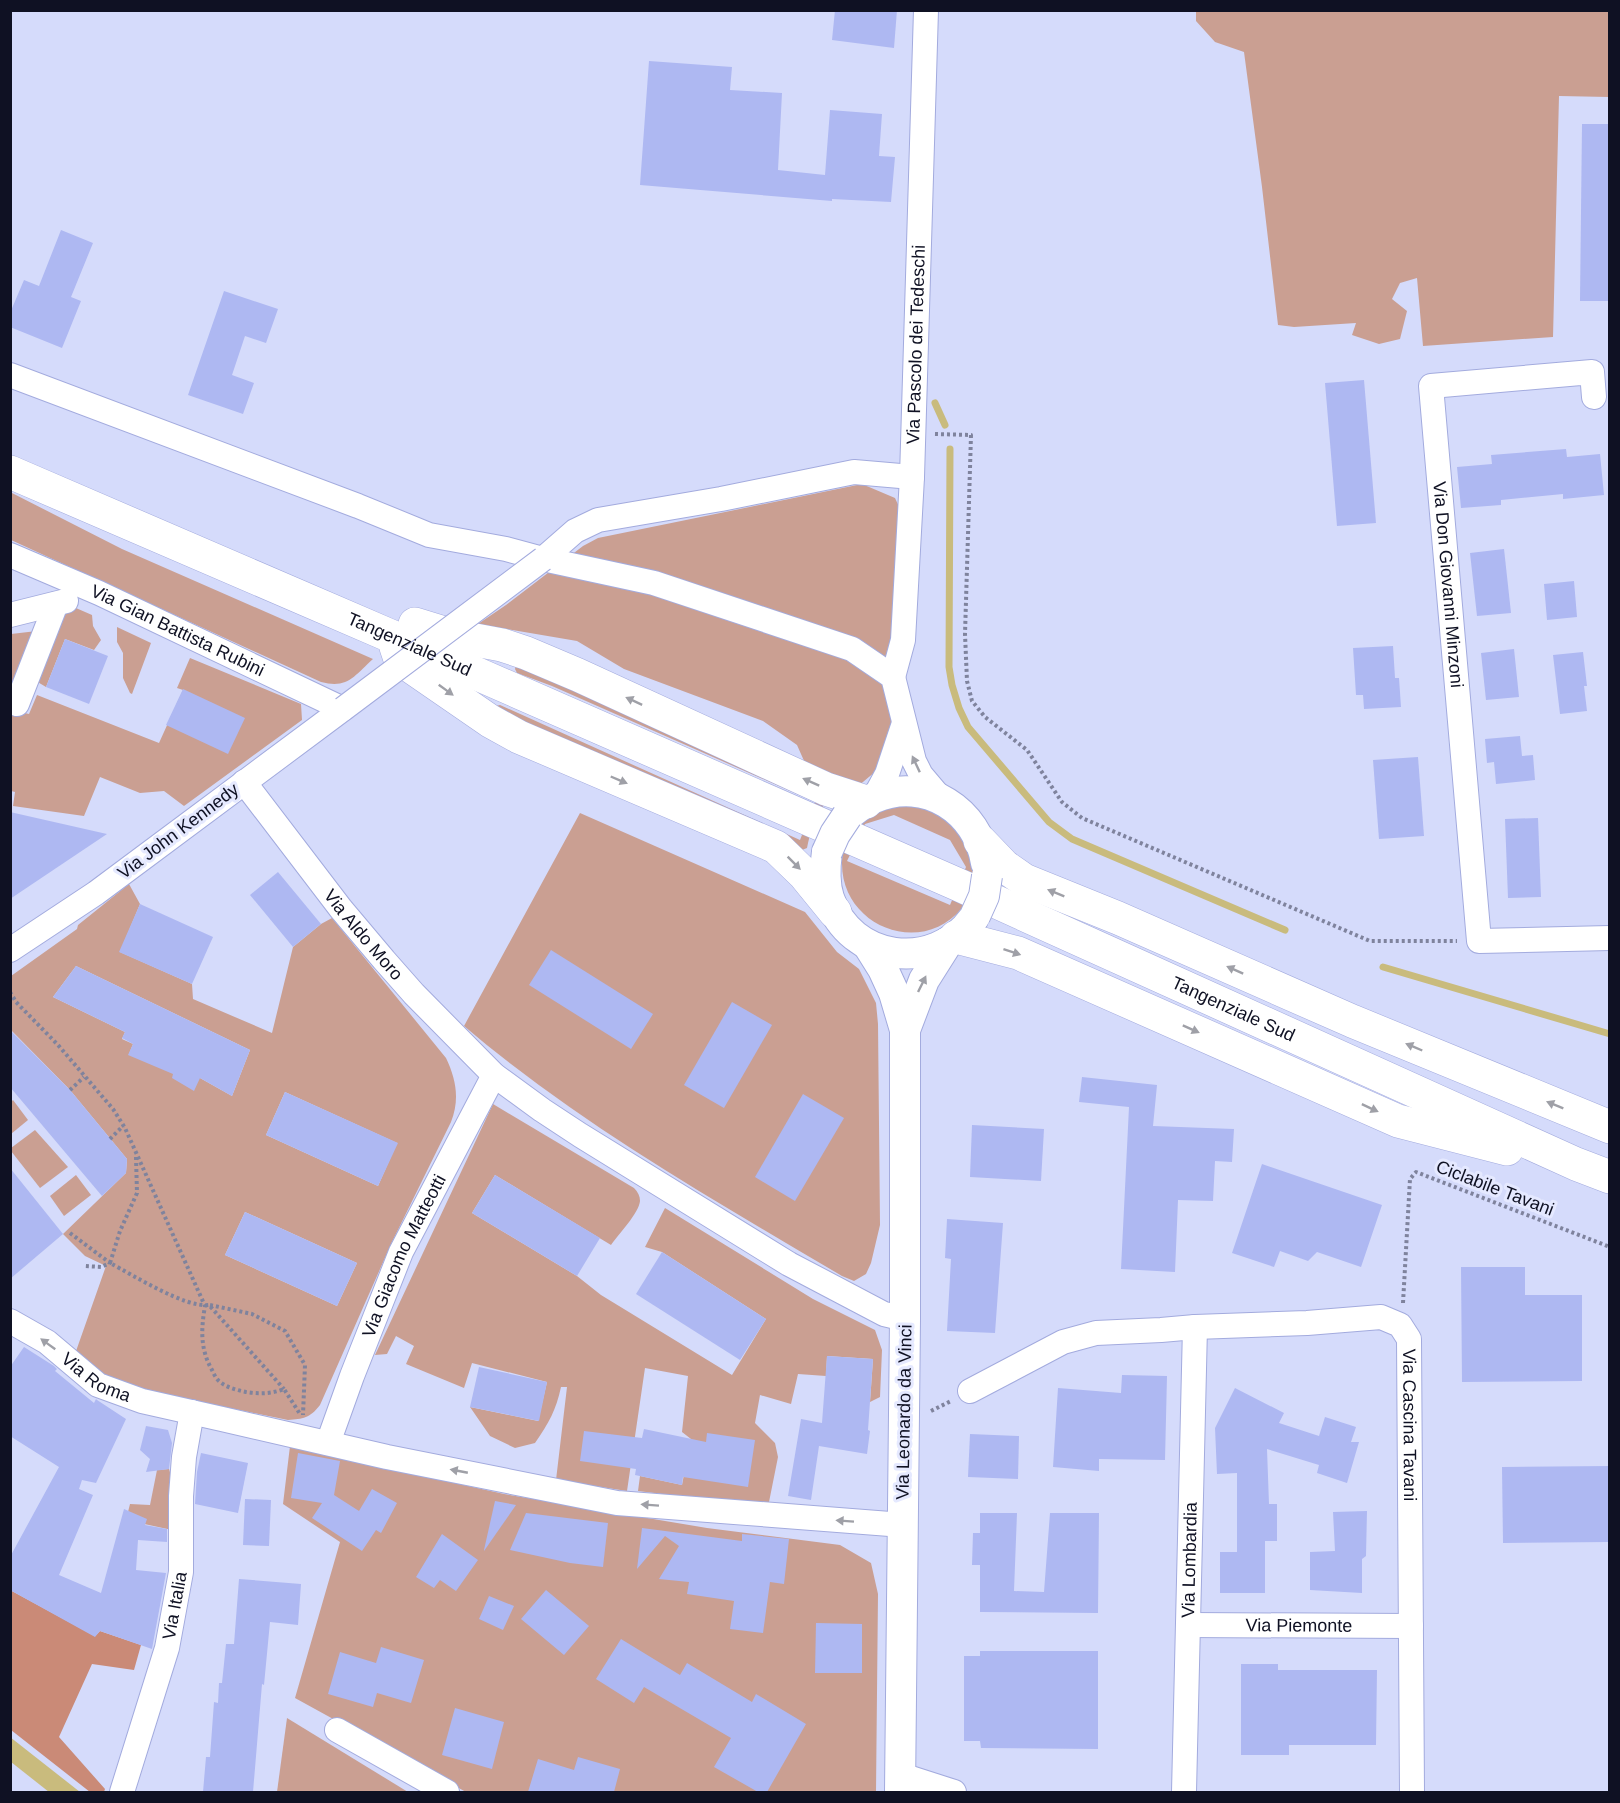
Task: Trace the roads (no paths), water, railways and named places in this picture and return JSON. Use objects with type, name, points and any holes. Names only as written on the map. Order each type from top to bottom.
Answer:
[{"type":"highway","name":"Tangenziale Sud","points":[[10,472],[393,636],[808,820],[861,814],[1576,1164],[1610,1177]]},
{"type":"highway","points":[[835,912],[804,874],[776,847],[519,737],[490,721],[400,659],[393,636],[414,624],[526,653],[826,789],[861,814]]},
{"type":"highway","points":[[983,853],[1024,880],[1118,918],[1394,1038],[1610,1126]]},
{"type":"highway","points":[[956,937],[1018,953],[1398,1121],[1576,1164]]},
{"type":"street","name":"Via Pascolo dei Tedeschi","points":[[893,677],[903,640],[912,477],[926,10]]},
{"type":"street","name":"Via Don Giovanni Minzoni","points":[[1593,397],[1592,372],[1431,386],[1479,941],[1610,938]]},
{"type":"street","points":[[10,375],[429,535],[506,549],[654,583],[852,649],[893,677],[905,720],[911,754],[918,769],[943,801]]},
{"type":"street","name":"Via John Kennedy","points":[[10,950],[96,893],[543,559],[575,531],[598,520],[721,499],[854,472],[912,477]]},
{"type":"street","name":"Via Gian Battista Rubini","points":[[10,555],[99,593],[343,709]]},
{"type":"street","points":[[10,615],[99,593]]},
{"type":"street","points":[[17,704],[56,604]]},
{"type":"street","points":[[861,814],[887,774],[905,720]]},
{"type":"street","name":"Via Aldo Moro","points":[[244,782],[341,909],[414,994],[494,1075],[580,1135],[789,1264],[884,1314],[905,1319]]},
{"type":"street","points":[[956,937],[935,949],[915,954],[884,951],[868,945],[846,927],[835,912],[829,898],[825,875],[827,852],[835,834],[861,814],[893,793],[908,792],[930,795],[943,801],[967,819],[983,853]]},
{"type":"street","name":"Via Leonardo da Vinci","points":[[905,1030],[924,980],[975,916],[981,904],[986,887],[983,853]]},
{"type":"street","name":"Via Leonardo da Vinci","points":[[868,945],[894,993],[905,1030],[901,1784]]},
{"type":"street","name":"Via Giacomo Matteotti","points":[[328,1443],[352,1376],[402,1252],[494,1075]]},
{"type":"street","name":"Via Cascina Tavani","points":[[970,1391],[1063,1342],[1096,1333],[1381,1317],[1400,1325],[1409,1339],[1412,1792]]},
{"type":"street","name":"Via Roma","points":[[10,1321],[47,1342],[98,1385],[142,1401],[387,1456],[617,1503],[903,1525]]},
{"type":"street","name":"Via Lombardia","points":[[1184,1792],[1195,1327]]},
{"type":"street","name":"Via Italia","points":[[123,1792],[167,1648],[181,1572],[181,1496],[184,1457],[192,1412]]},
{"type":"street","name":"Via Piemonte","points":[[1188,1625],[1411,1626]]},
{"type":"street","points":[[337,1730],[447,1792]]},
{"type":"street","points":[[901,1784],[954,1792]]},
{"type":"waterway","points":[[935,403],[945,425]]},
{"type":"waterway","points":[[950,449],[949,667],[959,708],[968,727],[1049,822],[1072,839],[1285,930]]},
{"type":"waterway","points":[[1383,967],[1610,1034]]}]
